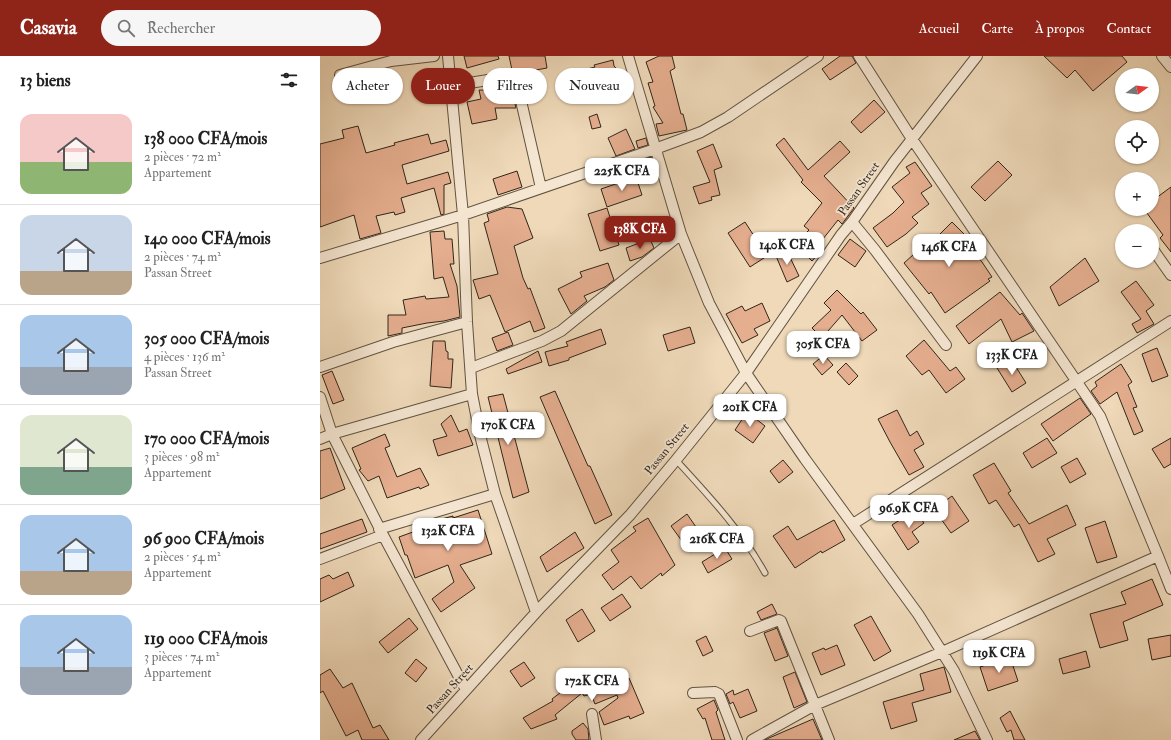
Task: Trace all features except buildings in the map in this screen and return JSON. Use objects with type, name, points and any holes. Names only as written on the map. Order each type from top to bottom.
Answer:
[{"type":"street","points":[[366,68],[391,61],[434,56]]},
{"type":"street","points":[[448,56],[449,68]]},
{"type":"street","points":[[628,56],[681,234],[709,303],[746,373],[805,459],[918,614],[954,671],[987,740]]},
{"type":"street","points":[[320,258],[463,215],[701,132],[728,117],[818,56]]},
{"type":"street","points":[[859,56],[912,139],[1100,416],[1171,589]]},
{"type":"street","name":"Passan Street","points":[[421,740],[536,612],[630,515],[676,460],[746,373],[841,235],[852,222],[894,162],[977,56]]},
{"type":"street","points":[[1162,56],[1171,67]]},
{"type":"street","points":[[475,82],[512,76],[516,79],[541,188]]},
{"type":"street","points":[[453,104],[463,215],[467,322],[472,394],[494,494],[536,612]]},
{"type":"street","points":[[852,222],[875,250],[946,345]]},
{"type":"street","points":[[471,368],[542,341],[561,331],[681,234]]},
{"type":"street","points":[[1159,258],[1171,275]]},
{"type":"street","points":[[853,524],[1171,321]]},
{"type":"street","points":[[320,367],[393,342],[467,322]]},
{"type":"street","points":[[320,439],[332,434],[472,394]]},
{"type":"street","points":[[320,398],[332,434],[381,532],[466,690]]},
{"type":"street","points":[[320,559],[381,532],[494,494]]},
{"type":"street","points":[[752,740],[815,705],[942,652],[1158,556]]},
{"type":"street","points":[[750,631],[781,620],[829,740]]},
{"type":"street","points":[[694,694],[715,692],[718,694],[737,740]]},
{"type":"street","points":[[592,714],[596,740]]},
{"type":"lane","points":[[676,460],[712,500],[747,543],[765,573]]}]
